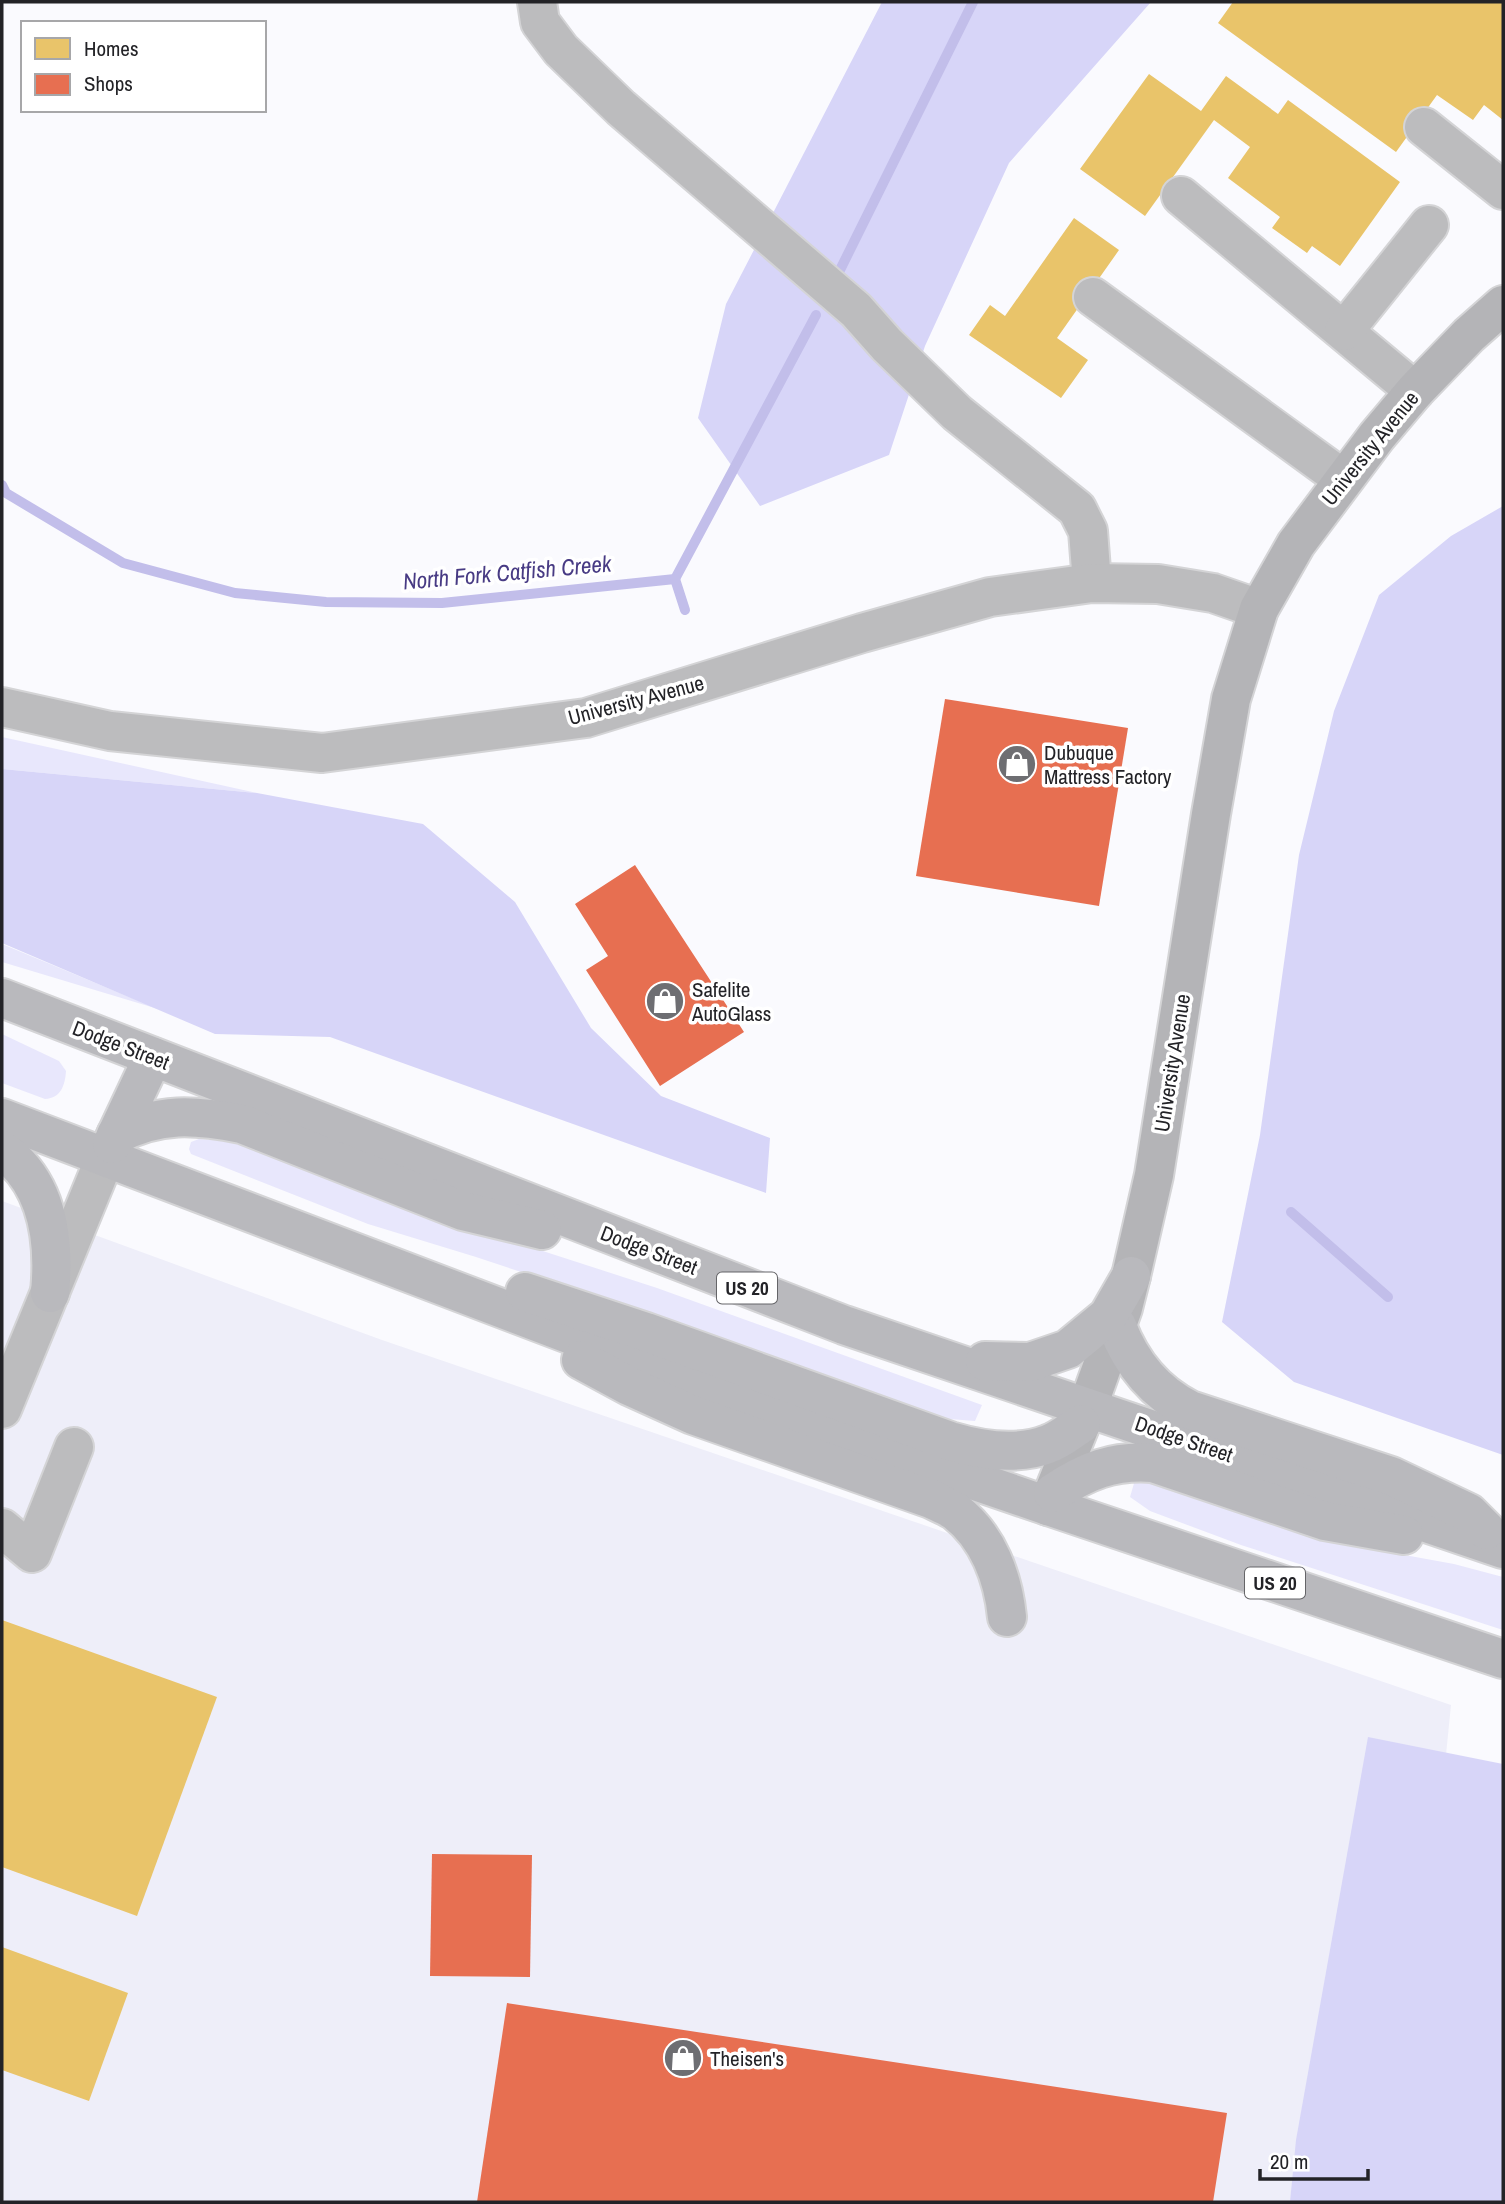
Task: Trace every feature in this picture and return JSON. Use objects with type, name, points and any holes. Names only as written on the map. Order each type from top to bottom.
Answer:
[{"type":"highway","name":"Dodge Street","points":[[2,998],[684,1264],[844,1325],[931,1353],[1085,1415],[1503,1548]]},
{"type":"highway","points":[[111,1147],[153,1057]]},
{"type":"highway","points":[[111,1147],[144,1122],[164,1118],[205,1117],[242,1124],[463,1211],[684,1264]]},
{"type":"highway","name":"US 20","points":[[2,1118],[111,1147],[423,1278],[771,1410],[1050,1500],[1503,1659]]},
{"type":"highway","points":[[2,1150],[19,1166],[31,1183],[50,1227],[53,1263],[50,1293]]},
{"type":"highway","points":[[931,1353],[995,1363],[1030,1362],[1048,1357],[1068,1349],[1108,1316],[1131,1276]]},
{"type":"highway","points":[[423,1278],[528,1293],[978,1449],[1012,1451],[1047,1445],[1085,1415]]},
{"type":"highway","points":[[477,1299],[629,1386],[693,1415],[931,1499],[954,1511],[968,1523],[986,1546],[997,1569],[1005,1597],[1007,1617]]},
{"type":"highway","points":[[1117,1326],[1129,1355],[1140,1370],[1176,1403],[1209,1417],[1391,1476],[1469,1513],[1503,1548]]},
{"type":"highway","points":[[1050,1500],[1092,1471],[1103,1467],[1133,1461],[1153,1463],[1325,1521],[1388,1534],[1503,1548]]},
{"type":"main road","name":"University Avenue","points":[[1050,1500],[1085,1415],[1117,1326],[1131,1276],[1154,1175],[1231,699],[1259,609],[1296,544],[1343,479],[1415,391],[1469,335],[1503,305]]},
{"type":"street","points":[[537,2],[540,22],[561,50],[621,108],[856,310],[887,345],[957,413],[1077,509],[1088,531],[1092,583]]},
{"type":"street","points":[[1424,127],[1503,190]]},
{"type":"street","points":[[1181,195],[1415,391]]},
{"type":"street","points":[[1344,331],[1429,225]]},
{"type":"street","points":[[1093,297],[1343,479]]},
{"type":"street","name":"University Avenue","points":[[2,707],[110,731],[322,753],[586,718],[862,633],[990,597],[1092,583],[1158,584],[1213,593],[1259,609]]},
{"type":"street","points":[[2,1409],[111,1147]]},
{"type":"street","points":[[17,1559],[75,1447]]},
{"type":"street","points":[[2,1528],[17,1559]]},
{"type":"shaded area","points":[[882,2],[1151,2],[1009,163],[925,346],[889,455],[760,506],[698,418],[726,304]]},
{"type":"shaded area","points":[[1503,506],[1503,1455],[1294,1382],[1222,1322],[1260,1135],[1299,855],[1334,711],[1379,595],[1451,536]]},
{"type":"shaded area","points":[[2,737],[257,793],[2,769]]},
{"type":"shaded area","points":[[2,769],[257,793],[423,824],[515,902],[591,1028],[661,1096],[770,1138],[766,1193],[330,1037],[215,1034],[2,943]]},
{"type":"shaded area","points":[[2,944],[158,1009],[2,962]]},
{"type":"shaded area","points":[[2,1034],[59,1061],[66,1071],[63,1086],[55,1096],[45,1099],[2,1083]]},
{"type":"shaded area","points":[[199,1139],[242,1142],[466,1226],[657,1288],[982,1405],[975,1421],[937,1418],[581,1292],[368,1224],[191,1154],[191,1142]]},
{"type":"shaded area","points":[[2,1201],[382,1340],[1451,1705],[1401,2202],[2,2202]]},
{"type":"shaded area","points":[[1135,1480],[1171,1482],[1399,1554],[1454,1564],[1503,1577],[1503,1630],[1241,1545],[1150,1511],[1130,1497]]},
{"type":"shaded area","points":[[1368,1737],[1503,1764],[1503,2202],[1290,2202],[1296,2140]]},
{"type":"building: Homes","points":[[1233,2],[1503,2],[1503,120],[1484,105],[1473,120],[1437,95],[1396,152],[1218,23]]},
{"type":"building: Homes","points":[[1149,74],[1201,111],[1226,76],[1278,114],[1288,100],[1400,182],[1340,266],[1312,246],[1307,253],[1272,228],[1280,217],[1228,178],[1250,147],[1214,120],[1145,216],[1080,169]]},
{"type":"building: Homes","points":[[1074,218],[1119,250],[1057,338],[1088,360],[1061,398],[969,335],[990,305],[1005,316]]},
{"type":"building: Homes","points":[[2,1620],[217,1697],[137,1916],[2,1867]]},
{"type":"building: Homes","points":[[2,1947],[128,1993],[89,2101],[2,2070]]},
{"type":"building: Shops","points":[[945,699],[1128,728],[1099,906],[916,876]]},
{"type":"building: Shops","name":"Safelite AutoGlass","points":[[635,865],[744,1032],[660,1086],[586,970],[608,956],[575,904]]},
{"type":"building: Shops","points":[[432,1854],[532,1855],[530,1977],[430,1976]]},
{"type":"building: Shops","name":"Theisen's","points":[[507,2003],[1227,2113],[1213,2202],[477,2202]]},
{"type":"waterway","points":[[838,274],[973,2]]},
{"type":"waterway","points":[[675,579],[816,315]]},
{"type":"waterway","name":"North Fork Catfish Creek","points":[[2,485],[6,493],[123,563],[235,593],[326,602],[442,603],[675,579]]},
{"type":"waterway","name":"North Fork Catfish Creek","points":[[675,579],[685,610]]},
{"type":"waterway","name":"North Fork Catfish Creek","points":[[1291,1212],[1388,1297]]},
{"type":"place","name":"Dubuque Mattress Factory","points":[[1017,764]]},
{"type":"place","name":"Safelite AutoGlass","points":[[665,1001]]},
{"type":"place","name":"Theisen's","points":[[683,2058]]}]
